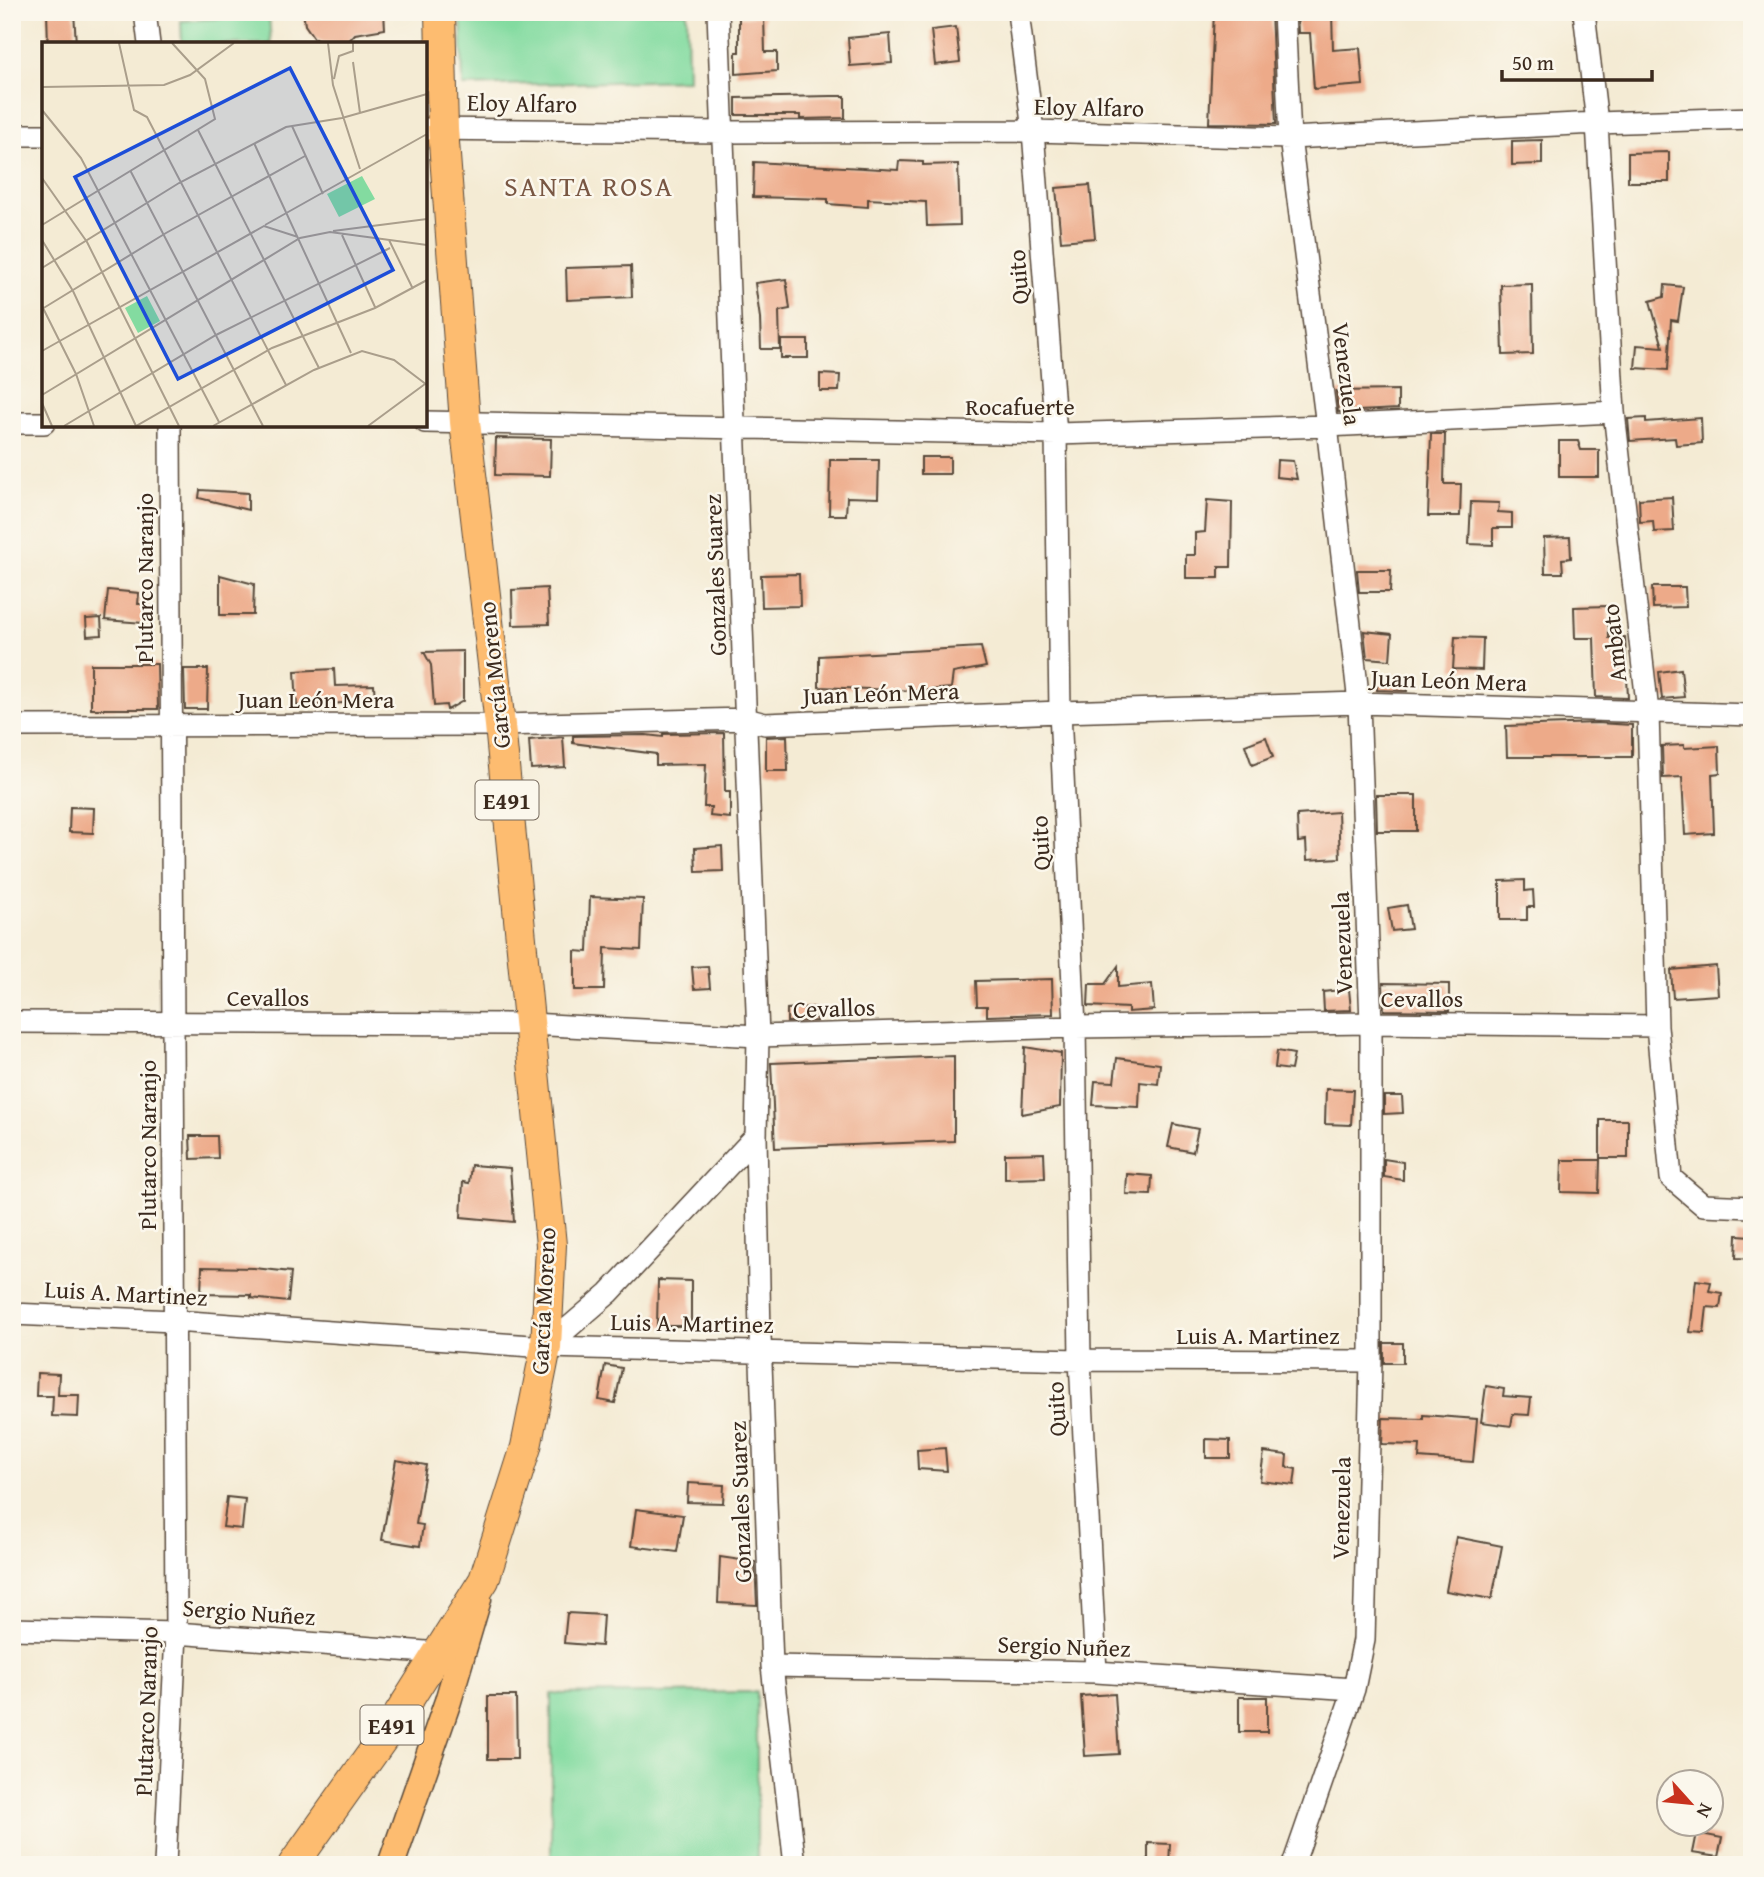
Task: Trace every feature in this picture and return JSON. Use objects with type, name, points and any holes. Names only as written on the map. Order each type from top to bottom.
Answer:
[{"type":"highway","name":"García Moreno","points":[[440,12],[434,129],[500,725],[551,1245],[546,1347],[526,1447],[484,1580]]},
{"type":"highway","name":"E491","points":[[293,1865],[391,1727],[484,1580]]},
{"type":"main road","points":[[391,1865],[448,1701],[484,1580]]},
{"type":"street","points":[[145,12],[149,42]]},
{"type":"street","name":"Gonzales Suarez","points":[[718,12],[758,1036],[756,1136],[772,1666],[795,1865]]},
{"type":"street","name":"Quito","points":[[1018,12],[1033,131],[1056,434],[1060,712],[1075,1027],[1080,1360],[1096,1672]]},
{"type":"street","name":"Venezuela","points":[[1283,12],[1290,138],[1359,704],[1371,1023],[1371,1362],[1364,1640],[1354,1689],[1293,1865]]},
{"type":"street","name":"Ambato","points":[[1584,12],[1597,123],[1614,412],[1648,712],[1657,1026],[1671,1178],[1703,1205],[1752,1207]]},
{"type":"street","name":"Eloy Alfaro","points":[[434,129],[1033,131],[1290,138],[1752,118]]},
{"type":"street","points":[[12,135],[42,135]]},
{"type":"street","name":"Rocafuerte","points":[[427,422],[1056,434],[1327,426],[1614,412]]},
{"type":"street","points":[[12,423],[42,423]]},
{"type":"street","name":"Plutarco Naranjo","points":[[166,1865],[176,1633],[170,427]]},
{"type":"street","name":"Juan León Mera","points":[[12,726],[500,725],[746,719],[765,724],[1359,704],[1752,715]]},
{"type":"street","name":"Cevallos","points":[[12,1022],[530,1024],[758,1036],[1075,1027],[1371,1023],[1657,1026]]},
{"type":"street","points":[[546,1347],[609,1293],[756,1136]]},
{"type":"street","name":"Luis A. Martinez","points":[[12,1314],[174,1321],[546,1347],[1080,1360],[1371,1362]]},
{"type":"street","name":"Sergio Nuñez","points":[[12,1629],[176,1633],[439,1653]]},
{"type":"street","name":"Sergio Nuñez","points":[[772,1666],[1096,1672],[1354,1689]]},
{"type":"green space","points":[[461,12],[687,12],[688,80],[463,86]]},
{"type":"green space","points":[[269,15],[271,42],[182,42],[181,21]]},
{"type":"green space","points":[[757,1692],[757,1865],[551,1865],[551,1694]]},
{"type":"building","points":[[47,12],[74,12],[76,42],[48,42]]},
{"type":"building","points":[[303,12],[384,12],[385,29],[355,34],[348,42],[323,42],[314,38],[305,25]]},
{"type":"building","points":[[1214,12],[1271,12],[1276,124],[1209,123]]},
{"type":"building","points":[[1297,12],[1332,12],[1333,50],[1360,48],[1363,85],[1314,89],[1310,33],[1298,33]]},
{"type":"building","points":[[764,16],[765,52],[777,52],[777,71],[736,74],[739,17]]},
{"type":"building","points":[[956,27],[960,62],[935,65],[931,30]]},
{"type":"building","points":[[890,34],[892,63],[850,66],[848,38]]},
{"type":"building","points":[[845,96],[845,118],[800,119],[800,115],[736,115],[736,98]]},
{"type":"building","points":[[1542,140],[1542,164],[1512,165],[1512,141]]},
{"type":"building","points":[[1669,152],[1669,182],[1628,182],[1628,153]]},
{"type":"building","points":[[899,161],[923,162],[923,165],[958,164],[960,225],[927,226],[926,202],[868,199],[868,207],[828,204],[828,199],[753,197],[754,162],[898,170]]},
{"type":"building","points":[[1090,185],[1095,238],[1061,241],[1056,188]]},
{"type":"building","points":[[631,266],[632,297],[567,300],[566,268]]},
{"type":"building","points":[[786,279],[790,309],[779,311],[780,349],[761,349],[755,283]]},
{"type":"building","points":[[1532,284],[1533,354],[1503,355],[1501,285]]},
{"type":"building","points":[[1665,285],[1683,287],[1678,321],[1671,320],[1668,370],[1635,368],[1637,345],[1663,347],[1650,301],[1664,297]]},
{"type":"building","points":[[781,340],[808,340],[808,358],[781,358]]},
{"type":"building","points":[[820,374],[840,375],[839,391],[820,391]]},
{"type":"building","points":[[1398,390],[1398,409],[1338,412],[1336,391]]},
{"type":"building","points":[[1646,418],[1646,422],[1701,418],[1702,443],[1676,445],[1675,438],[1630,441],[1628,419]]},
{"type":"building","points":[[1431,434],[1445,434],[1444,484],[1461,484],[1460,516],[1428,516]]},
{"type":"building","points":[[496,438],[551,439],[550,476],[495,475]]},
{"type":"building","points":[[1559,441],[1578,441],[1581,450],[1599,450],[1599,477],[1559,477]]},
{"type":"building","points":[[921,457],[950,457],[950,474],[921,474]]},
{"type":"building","points":[[830,460],[879,460],[878,498],[847,497],[846,515],[829,515]]},
{"type":"building","points":[[1277,460],[1293,461],[1297,479],[1276,477]]},
{"type":"building","points":[[200,490],[248,493],[248,510],[199,498]]},
{"type":"building","points":[[1672,497],[1674,531],[1654,532],[1653,521],[1640,522],[1639,499]]},
{"type":"building","points":[[1207,500],[1232,502],[1231,567],[1219,567],[1219,578],[1186,578],[1186,555],[1195,555],[1195,533],[1205,532]]},
{"type":"building","points":[[1471,502],[1499,503],[1498,512],[1512,513],[1512,528],[1493,528],[1493,545],[1469,544]]},
{"type":"building","points":[[1570,537],[1571,558],[1562,559],[1563,573],[1545,573],[1544,538]]},
{"type":"building","points":[[1357,570],[1391,570],[1390,592],[1359,592]]},
{"type":"building","points":[[799,574],[800,606],[762,607],[761,575]]},
{"type":"building","points":[[220,575],[254,584],[253,615],[220,615]]},
{"type":"building","points":[[1652,587],[1685,587],[1686,607],[1653,608]]},
{"type":"building","points":[[547,588],[549,624],[513,625],[512,590]]},
{"type":"building","points":[[108,590],[139,593],[138,604],[145,604],[144,623],[105,620]]},
{"type":"building","points":[[1608,606],[1609,638],[1625,637],[1628,698],[1596,697],[1594,638],[1575,638],[1574,607]]},
{"type":"building","points":[[101,618],[102,635],[87,636],[86,619]]},
{"type":"building","points":[[1364,631],[1392,634],[1390,660],[1367,658]]},
{"type":"building","points":[[1455,637],[1483,638],[1482,670],[1453,669]]},
{"type":"building","points":[[981,647],[986,667],[953,673],[951,688],[919,691],[819,687],[819,656]]},
{"type":"building","points":[[463,651],[463,701],[447,710],[446,705],[434,706],[431,665],[424,652]]},
{"type":"building","points":[[91,664],[157,664],[158,709],[91,709]]},
{"type":"building","points":[[184,669],[208,669],[207,709],[185,709]]},
{"type":"building","points":[[334,669],[335,686],[374,685],[375,701],[297,706],[295,671]]},
{"type":"building","points":[[1681,669],[1684,697],[1662,699],[1659,672]]},
{"type":"building","points":[[1378,674],[1408,676],[1407,691],[1377,690]]},
{"type":"building","points":[[1597,723],[1632,725],[1632,757],[1507,757],[1506,726]]},
{"type":"building","points":[[724,733],[725,792],[730,792],[730,818],[710,816],[711,807],[704,807],[706,764],[656,765],[656,754],[573,743],[573,736],[663,737],[663,734]]},
{"type":"building","points":[[787,736],[788,771],[766,771],[766,737]]},
{"type":"building","points":[[563,737],[565,767],[531,769],[529,740]]},
{"type":"building","points":[[1266,737],[1273,757],[1252,765],[1245,745]]},
{"type":"building","points":[[1684,745],[1684,748],[1719,746],[1720,773],[1712,774],[1714,833],[1685,835],[1682,777],[1663,778],[1662,746]]},
{"type":"building","points":[[1376,795],[1416,795],[1416,831],[1377,831]]},
{"type":"building","points":[[70,807],[94,808],[93,833],[69,832]]},
{"type":"building","points":[[1338,812],[1340,858],[1307,860],[1306,841],[1298,842],[1297,815]]},
{"type":"building","points":[[722,846],[723,871],[696,872],[695,848]]},
{"type":"building","points":[[1525,880],[1525,891],[1533,890],[1534,907],[1527,907],[1527,920],[1500,920],[1500,881]]},
{"type":"building","points":[[590,897],[643,899],[641,950],[605,948],[604,990],[575,990],[575,951],[588,952]]},
{"type":"building","points":[[1407,905],[1411,929],[1392,931],[1388,908]]},
{"type":"building","points":[[708,966],[710,988],[694,989],[692,967]]},
{"type":"building","points":[[1118,966],[1118,987],[1152,984],[1154,1010],[1128,1012],[1128,1008],[1088,1006],[1089,984],[1105,984]]},
{"type":"building","points":[[1716,966],[1718,995],[1673,998],[1671,970]]},
{"type":"building","points":[[1052,979],[1053,1014],[987,1016],[987,1006],[977,1006],[976,981]]},
{"type":"building","points":[[1383,983],[1449,984],[1449,1011],[1384,1010]]},
{"type":"building","points":[[1349,989],[1351,1010],[1324,1011],[1323,992]]},
{"type":"building","points":[[815,1007],[816,1021],[787,1022],[787,1009]]},
{"type":"building","points":[[1025,1047],[1061,1053],[1060,1107],[1022,1114]]},
{"type":"building","points":[[1277,1051],[1294,1054],[1291,1070],[1275,1068]]},
{"type":"building","points":[[954,1056],[954,1141],[775,1148],[771,1063]]},
{"type":"building","points":[[1117,1058],[1160,1064],[1158,1084],[1140,1082],[1139,1107],[1093,1105],[1095,1081],[1114,1082]]},
{"type":"building","points":[[1326,1089],[1353,1090],[1351,1125],[1325,1124]]},
{"type":"building","points":[[1384,1096],[1402,1096],[1403,1113],[1384,1114]]},
{"type":"building","points":[[1600,1120],[1628,1120],[1628,1158],[1600,1158]]},
{"type":"building","points":[[1173,1124],[1198,1129],[1193,1152],[1168,1147]]},
{"type":"building","points":[[190,1136],[217,1136],[218,1158],[191,1159]]},
{"type":"building","points":[[1044,1153],[1045,1178],[1005,1179],[1005,1154]]},
{"type":"building","points":[[1384,1159],[1403,1162],[1403,1180],[1384,1177]]},
{"type":"building","points":[[1562,1160],[1600,1160],[1599,1193],[1561,1192]]},
{"type":"building","points":[[471,1165],[510,1168],[514,1222],[461,1217],[463,1182],[469,1183]]},
{"type":"building","points":[[1127,1174],[1152,1176],[1151,1195],[1126,1194]]},
{"type":"building","points":[[1737,1235],[1752,1236],[1752,1259],[1736,1258]]},
{"type":"building","points":[[202,1267],[291,1272],[288,1302],[251,1298],[251,1295],[201,1294]]},
{"type":"building","points":[[658,1280],[691,1281],[691,1326],[657,1326]]},
{"type":"building","points":[[1696,1280],[1711,1282],[1709,1291],[1722,1293],[1720,1308],[1707,1307],[1704,1333],[1690,1332]]},
{"type":"building","points":[[1384,1343],[1403,1343],[1403,1363],[1384,1363]]},
{"type":"building","points":[[605,1365],[622,1368],[615,1403],[599,1400]]},
{"type":"building","points":[[37,1373],[59,1374],[58,1395],[79,1395],[78,1417],[52,1416],[53,1396],[36,1396]]},
{"type":"building","points":[[1486,1386],[1504,1389],[1503,1396],[1531,1398],[1529,1415],[1513,1414],[1511,1426],[1481,1422]]},
{"type":"building","points":[[1423,1415],[1477,1419],[1473,1462],[1419,1458],[1420,1445],[1382,1444],[1383,1418],[1423,1419]]},
{"type":"building","points":[[1206,1439],[1230,1440],[1230,1458],[1206,1458]]},
{"type":"building","points":[[945,1448],[947,1471],[918,1469],[917,1450]]},
{"type":"building","points":[[1264,1452],[1287,1455],[1286,1467],[1296,1469],[1294,1485],[1260,1481]]},
{"type":"building","points":[[396,1460],[426,1465],[416,1524],[423,1525],[420,1546],[382,1540]]},
{"type":"building","points":[[688,1483],[724,1485],[723,1503],[687,1502]]},
{"type":"building","points":[[227,1497],[245,1499],[242,1529],[223,1527]]},
{"type":"building","points":[[636,1509],[683,1515],[677,1552],[631,1546]]},
{"type":"building","points":[[1456,1537],[1502,1546],[1492,1599],[1446,1591]]},
{"type":"building","points":[[720,1557],[755,1562],[757,1605],[718,1603]]},
{"type":"building","points":[[567,1613],[603,1615],[601,1646],[564,1643]]},
{"type":"building","points":[[1115,1694],[1119,1754],[1085,1756],[1081,1696]]},
{"type":"building","points":[[488,1696],[516,1696],[517,1759],[488,1759]]},
{"type":"building","points":[[1239,1697],[1267,1697],[1267,1732],[1239,1732]]},
{"type":"building","points":[[1695,1839],[1722,1839],[1718,1857],[1692,1853]]},
{"type":"building","points":[[1148,1843],[1170,1844],[1169,1865],[1148,1865]]},
{"type":"district","name":"SANTA ROSA","points":[[589,185]]}]
